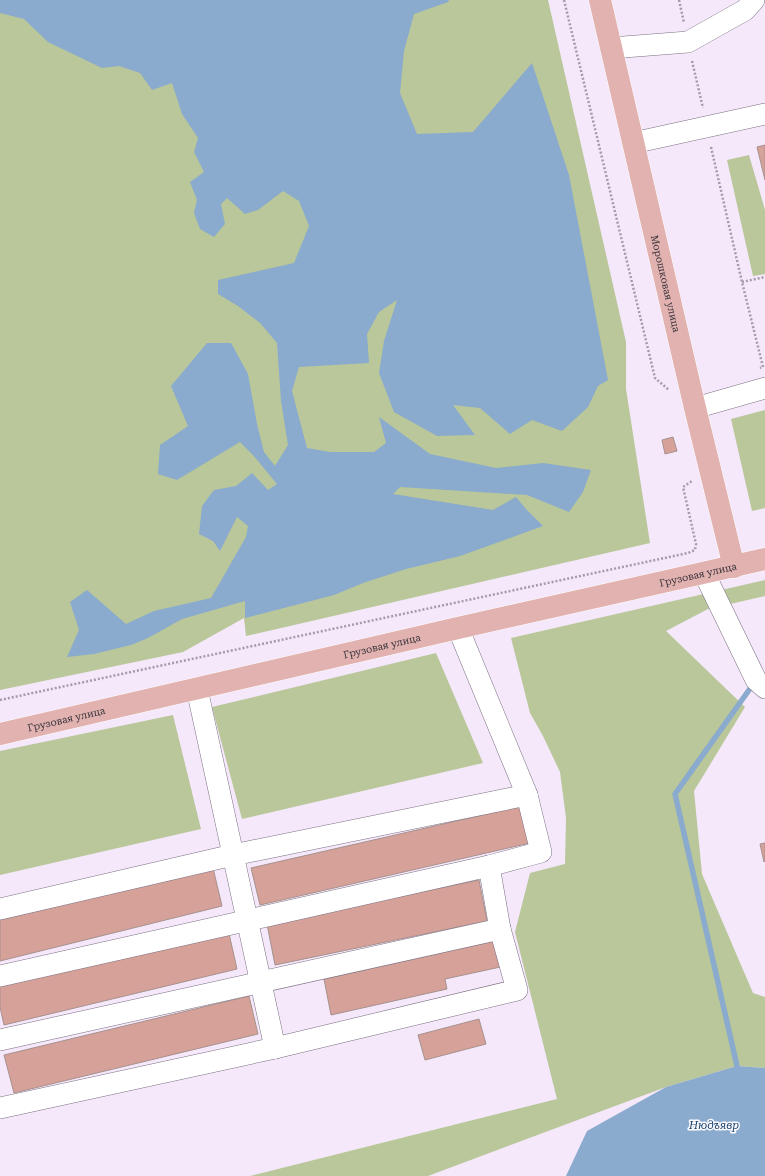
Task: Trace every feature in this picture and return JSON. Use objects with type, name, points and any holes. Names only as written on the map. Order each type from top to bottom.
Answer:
[{"type":"main road","name":"Морошковая улица","points":[[600,0],[695,408],[704,438],[734,567]]},
{"type":"main road","name":"Грузовая улица","points":[[0,734],[765,559]]},
{"type":"lane","points":[[611,48],[688,42],[745,10],[754,0]]},
{"type":"lane","points":[[633,143],[765,114]]},
{"type":"lane","points":[[695,408],[765,388]]},
{"type":"lane","points":[[704,573],[756,680],[765,688]]},
{"type":"lane","points":[[0,976],[488,866],[541,852],[527,795],[458,628]]},
{"type":"lane","points":[[197,689],[275,1048]]},
{"type":"lane","points":[[0,909],[233,855],[527,795]]},
{"type":"lane","points":[[0,1108],[275,1048],[517,990],[500,928],[488,866]]},
{"type":"lane","points":[[0,1040],[500,928]]},
{"type":"path","points":[[564,0],[655,378],[671,392],[691,386]]},
{"type":"path","points":[[679,0],[742,282],[763,367],[756,369]]},
{"type":"path","points":[[742,282],[765,277]]},
{"type":"path","points":[[0,700],[688,553],[695,550],[696,544],[683,487],[692,481],[690,474]]},
{"type":"green space","points":[[0,0],[548,0],[626,342],[626,389],[650,543],[246,636],[244,618],[183,652],[0,690]]},
{"type":"green space","points":[[749,155],[765,210],[765,274],[753,276],[727,160]]},
{"type":"green space","points":[[765,410],[765,508],[752,511],[731,419]]},
{"type":"green space","points":[[765,580],[765,596],[708,609],[666,631],[745,707],[694,791],[702,874],[753,993],[765,997],[765,1068],[737,1066],[666,1087],[428,1176],[250,1176],[557,1099],[515,932],[530,873],[565,864],[566,818],[560,772],[530,713],[511,638]]},
{"type":"green space","points":[[436,653],[483,763],[242,819],[212,707]]},
{"type":"green space","points":[[173,715],[201,829],[0,875],[0,751]]},
{"type":"water","points":[[0,0],[449,0],[448,2],[414,14],[404,51],[400,93],[417,134],[473,132],[532,63],[569,175],[608,380],[598,386],[588,407],[562,431],[532,420],[510,434],[480,408],[453,405],[475,435],[437,436],[394,412],[379,373],[384,341],[397,300],[379,312],[367,334],[369,363],[299,367],[292,391],[307,448],[330,452],[374,452],[386,443],[379,417],[430,454],[496,468],[543,463],[591,470],[583,492],[569,512],[527,495],[400,487],[393,494],[493,510],[516,497],[543,526],[460,556],[406,569],[363,583],[334,595],[245,618],[245,601],[182,619],[148,638],[131,645],[94,654],[67,657],[79,630],[70,602],[87,590],[126,624],[154,611],[211,598],[246,537],[248,526],[237,517],[220,551],[213,541],[199,534],[202,506],[214,490],[236,486],[252,473],[268,490],[277,484],[240,442],[177,480],[158,474],[160,445],[188,426],[171,386],[207,343],[231,343],[248,374],[257,424],[264,452],[275,466],[288,445],[281,401],[277,343],[260,323],[238,306],[218,294],[218,280],[294,263],[309,226],[299,201],[283,191],[258,210],[245,214],[227,198],[221,204],[225,224],[214,237],[200,229],[194,213],[197,200],[190,182],[204,172],[194,152],[198,138],[182,114],[172,83],[152,90],[140,73],[119,66],[102,68],[48,42],[24,19],[0,13]]},
{"type":"water","name":"Нюдъявр","points":[[737,1066],[765,1068],[765,1176],[566,1176],[587,1131],[666,1087]]},
{"type":"building","points":[[765,145],[765,180],[757,147]]},
{"type":"building","points":[[673,437],[677,451],[665,454],[662,440]]},
{"type":"building","points":[[522,806],[530,843],[260,905],[251,868]]},
{"type":"building","points":[[765,843],[765,861],[764,862],[760,844]]},
{"type":"building","points":[[213,868],[222,906],[0,961],[0,920]]},
{"type":"building","points":[[479,880],[487,921],[275,965],[267,924]]},
{"type":"building","points":[[228,929],[237,969],[4,1025],[0,1007],[0,983]]},
{"type":"building","points":[[499,940],[505,966],[445,979],[447,989],[331,1015],[324,979]]},
{"type":"building","points":[[249,996],[258,1034],[14,1093],[4,1055]]},
{"type":"building","points":[[479,1019],[486,1044],[425,1060],[418,1035]]},
{"type":"waterway","points":[[737,1066],[675,794],[754,683]]}]
